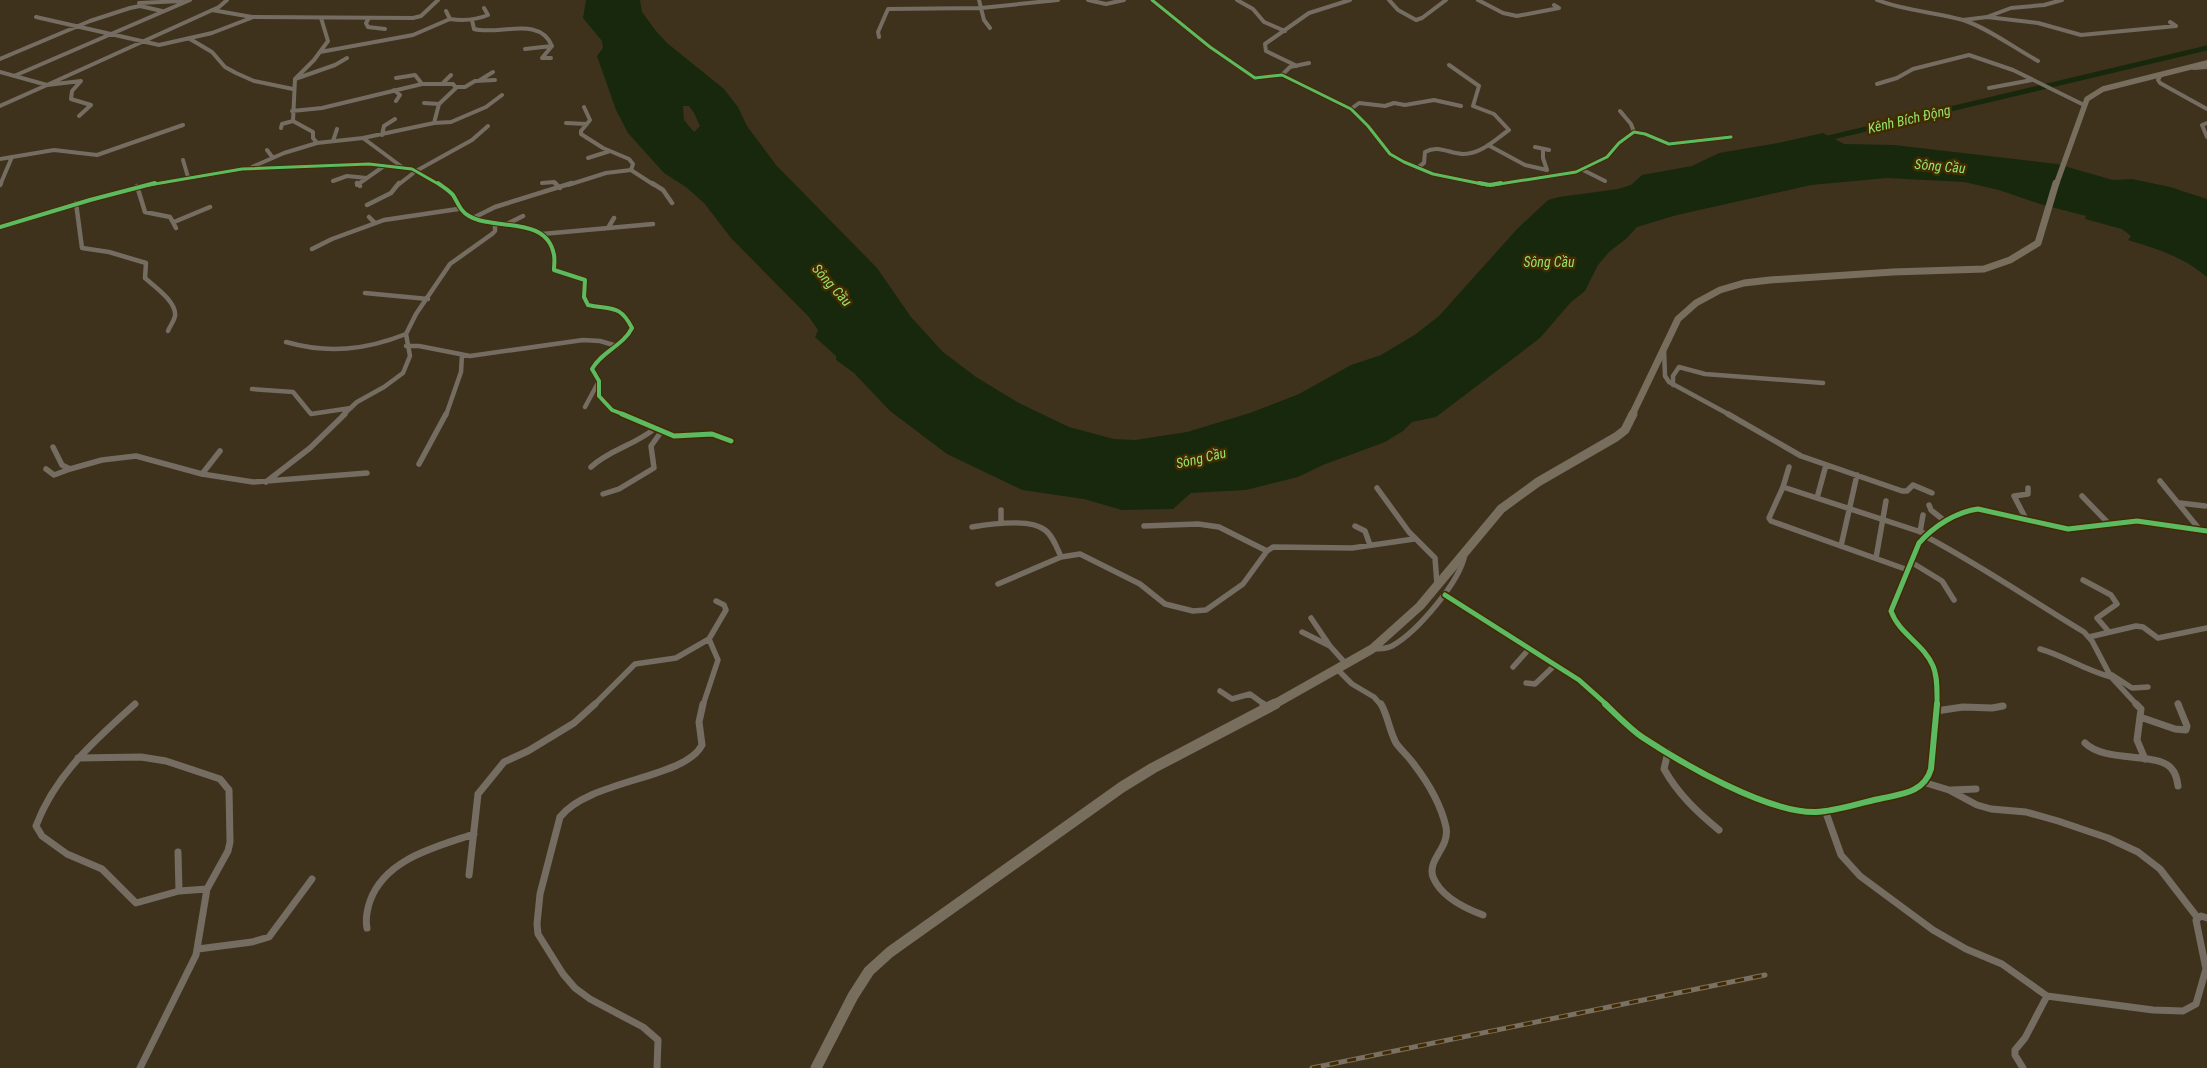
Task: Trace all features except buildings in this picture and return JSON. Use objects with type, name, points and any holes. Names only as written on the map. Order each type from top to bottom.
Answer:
[{"type":"main road","points":[[816,1068],[853,996],[869,971],[890,952],[1122,787],[1153,768],[1338,670],[1372,649],[1420,606],[1466,554],[1501,509],[1517,496],[1625,430],[1678,319],[1696,303],[1720,290],[1744,283],[1893,272],[1984,269],[1997,266],[2026,252],[2038,243],[2043,232],[2064,159],[2084,105],[2090,96],[2103,89],[2207,63]]},
{"type":"street","points":[[130,8],[146,0]]},
{"type":"street","points":[[14,76],[186,0]]},
{"type":"street","points":[[142,1],[190,0]]},
{"type":"street","points":[[0,106],[212,10],[227,0]]},
{"type":"street","points":[[212,10],[252,17],[418,17],[438,0]]},
{"type":"street","points":[[979,0],[984,20],[990,28]]},
{"type":"street","points":[[879,37],[878,32],[885,18],[884,13],[888,9],[981,8],[1058,0]]},
{"type":"street","points":[[1088,0],[1103,4],[1117,3],[1124,0]]},
{"type":"street","points":[[1152,0],[1210,47],[1255,78],[1282,75],[1351,109],[1368,126],[1390,154],[1416,168],[1433,174],[1469,182],[1497,185],[1583,170],[1607,157],[1619,143],[1634,132]]},
{"type":"street","points":[[1237,0],[1253,9],[1264,22],[1285,31]]},
{"type":"street","points":[[1297,66],[1271,54],[1264,48],[1265,44],[1309,13],[1350,0]]},
{"type":"street","points":[[1389,0],[1398,10],[1416,20],[1422,18],[1446,0]]},
{"type":"street","points":[[1478,0],[1512,15],[1532,16],[1558,8],[1554,6]]},
{"type":"street","points":[[1877,0],[1894,7],[1962,20],[1983,28],[2000,40],[2038,61]]},
{"type":"street","points":[[1987,18],[2011,8],[2044,5],[2062,0]]},
{"type":"street","points":[[0,59],[77,27],[130,8],[140,6],[162,11]]},
{"type":"street","points":[[320,52],[413,35],[450,19],[472,20],[488,15],[484,8]]},
{"type":"street","points":[[446,11],[450,19]]},
{"type":"street","points":[[36,17],[141,43],[164,45],[219,31],[252,17]]},
{"type":"street","points":[[294,121],[292,111],[295,79],[328,41],[321,18]]},
{"type":"street","points":[[369,18],[366,23],[368,27],[385,29]]},
{"type":"street","points":[[1962,20],[1987,18],[2038,23],[2084,35],[2118,30],[2176,26],[2170,22]]},
{"type":"street","points":[[472,20],[474,29],[481,31],[542,31],[549,38],[552,46]]},
{"type":"street","points":[[190,39],[212,52],[225,67],[236,73],[254,80],[293,89]]},
{"type":"street","points":[[525,49],[552,46]]},
{"type":"street","points":[[551,58],[542,58],[552,46]]},
{"type":"street","points":[[1878,84],[1897,78],[1914,69],[1966,55],[2013,70],[2084,105]]},
{"type":"street","points":[[295,79],[335,65],[347,58]]},
{"type":"street","points":[[1282,75],[1290,67],[1309,63]]},
{"type":"street","points":[[1416,168],[1424,163],[1425,152],[1428,149],[1465,154],[1485,148],[1509,129],[1502,119],[1484,109],[1473,106],[1477,98],[1479,86],[1449,65]]},
{"type":"street","points":[[2187,68],[2207,67]]},
{"type":"street","points":[[0,72],[47,85],[81,81],[72,91],[71,99],[91,105],[79,116]]},
{"type":"street","points":[[480,80],[493,72]]},
{"type":"street","points":[[2161,74],[2158,80],[2160,83],[2207,109]]},
{"type":"street","points":[[396,78],[416,75],[422,84]]},
{"type":"street","points":[[443,83],[451,75]]},
{"type":"street","points":[[434,123],[439,104],[458,79]]},
{"type":"street","points":[[292,111],[322,108],[422,84],[443,83],[466,87],[472,82],[480,80],[495,80]]},
{"type":"street","points":[[1989,88],[2034,81]]},
{"type":"street","points":[[394,90],[400,95],[396,101]]},
{"type":"street","points":[[250,168],[273,158],[317,144],[382,135],[434,123],[455,121],[486,107],[502,95]]},
{"type":"street","points":[[1351,109],[1359,103],[1385,106],[1394,103],[1405,104],[1431,100],[1461,106]]},
{"type":"street","points":[[424,103],[439,104]]},
{"type":"street","points":[[584,107],[590,117],[581,134],[610,151],[629,159],[633,164],[630,170]]},
{"type":"street","points":[[1620,111],[1631,124],[1634,132]]},
{"type":"street","points":[[382,135],[384,126],[395,119]]},
{"type":"street","points":[[281,128],[282,124],[294,121],[313,132],[313,138],[317,144]]},
{"type":"street","points":[[566,123],[587,124]]},
{"type":"street","points":[[2207,123],[2202,125],[2207,137]]},
{"type":"street","points":[[0,159],[54,150],[96,155],[183,125]]},
{"type":"street","points":[[367,206],[387,196],[401,181],[416,171],[472,140],[488,126]]},
{"type":"street","points":[[333,141],[338,129]]},
{"type":"street","points":[[1634,132],[1671,144],[1731,137]]},
{"type":"street","points":[[363,138],[402,167]]},
{"type":"street","points":[[1488,145],[1529,166],[1547,170]]},
{"type":"street","points":[[1535,147],[1549,150]]},
{"type":"street","points":[[1543,149],[1542,156],[1550,176]]},
{"type":"street","points":[[267,150],[273,158]]},
{"type":"street","points":[[588,158],[610,151]]},
{"type":"street","points":[[0,185],[12,157]]},
{"type":"street","points":[[183,160],[188,177]]},
{"type":"street","points":[[360,186],[356,184],[384,166]]},
{"type":"street","points":[[0,227],[76,202],[137,186],[250,168],[402,167],[416,171],[448,191],[455,200],[458,210]]},
{"type":"street","points":[[472,218],[494,207],[606,174],[630,170],[663,190],[672,203]]},
{"type":"street","points":[[1583,170],[1605,180]]},
{"type":"street","points":[[333,182],[346,176],[367,178]]},
{"type":"street","points":[[1469,176],[1469,182]]},
{"type":"street","points":[[542,183],[554,182],[560,188]]},
{"type":"street","points":[[137,186],[145,212],[165,214],[174,222],[176,228]]},
{"type":"street","points":[[76,202],[82,248],[108,252],[146,263],[146,278],[164,295],[174,309],[175,315],[168,331]]},
{"type":"street","points":[[174,222],[210,207]]},
{"type":"street","points":[[312,248],[332,238],[392,218],[458,210],[472,218],[495,224],[508,224],[542,234],[653,224]]},
{"type":"street","points":[[508,224],[523,216]]},
{"type":"street","points":[[369,217],[375,223]]},
{"type":"street","points":[[608,228],[614,218]]},
{"type":"street","points":[[266,482],[310,448],[351,408],[403,373],[410,356],[406,346],[406,334],[416,314],[450,264],[492,234],[495,230],[495,224]]},
{"type":"street","points":[[542,234],[547,238],[554,252],[554,270],[585,280],[584,297],[588,305],[620,309],[626,314],[631,330],[617,346],[601,357],[594,365],[593,373],[599,381],[599,396],[607,406],[660,432],[679,437],[712,434],[731,441]]},
{"type":"street","points":[[365,293],[428,299]]},
{"type":"street","points":[[286,342],[318,350],[341,351],[377,344],[406,334]]},
{"type":"street","points":[[406,346],[446,350],[462,355],[584,340],[600,341],[617,346]]},
{"type":"street","points":[[1664,347],[1665,376],[1669,382],[1726,412],[1788,450],[1904,491],[1908,491],[1914,486],[1932,493]]},
{"type":"street","points":[[419,464],[430,441],[443,423],[461,372],[462,355]]},
{"type":"street","points":[[1673,384],[1673,376],[1679,367],[1705,374],[1823,383]]},
{"type":"street","points":[[585,407],[599,381]]},
{"type":"street","points":[[252,389],[293,392],[311,414],[351,408]]},
{"type":"street","points":[[591,467],[603,455],[647,436],[654,429]]},
{"type":"street","points":[[603,494],[619,489],[654,468],[650,446],[660,432]]},
{"type":"street","points":[[53,447],[62,465],[70,469]]},
{"type":"street","points":[[202,474],[220,451]]},
{"type":"street","points":[[46,469],[54,475],[107,459],[136,456],[202,474],[266,482],[368,473]]},
{"type":"street","points":[[1817,498],[1826,465]]},
{"type":"street","points":[[1789,467],[1770,520],[1908,570]]},
{"type":"street","points":[[1841,546],[1857,475]]},
{"type":"street","points":[[2160,481],[2204,530]]},
{"type":"street","points":[[1783,487],[1924,534],[1970,559],[2089,637],[2110,675],[2139,707],[2141,712],[2137,740],[2145,759]]},
{"type":"street","points":[[1377,488],[1414,539],[1435,558],[1437,564],[1437,586]]},
{"type":"street","points":[[2026,519],[2014,496],[2028,494],[2028,488]]},
{"type":"street","points":[[2082,496],[2110,524]]},
{"type":"street","points":[[1876,558],[1886,501]]},
{"type":"street","points":[[2180,503],[2205,506]]},
{"type":"street","points":[[1929,505],[1931,510],[1946,522]]},
{"type":"street","points":[[1924,534],[1963,512],[1978,509],[2076,529],[2110,524],[2148,522],[2204,530]]},
{"type":"street","points":[[1001,510],[1001,523]]},
{"type":"street","points":[[1445,595],[1590,689],[1631,728],[1712,779],[1780,806],[1802,811],[1825,810],[1908,793],[1919,789],[1926,783],[1930,775],[1936,711],[1936,676],[1927,656],[1892,616],[1891,611],[1924,534],[1923,515]]},
{"type":"street","points":[[972,527],[1001,523],[1045,530],[1062,557]]},
{"type":"street","points":[[1144,526],[1198,524],[1219,527],[1267,551]]},
{"type":"street","points":[[1355,526],[1365,531],[1370,545]]},
{"type":"street","points":[[998,584],[1062,557],[1080,554],[1140,584],[1165,604],[1200,612],[1206,610],[1243,584],[1267,551],[1273,547],[1338,548],[1414,539]]},
{"type":"street","points":[[1372,649],[1392,646],[1437,605],[1464,566],[1466,554]]},
{"type":"street","points":[[1911,562],[1945,582],[1951,590],[1954,600]]},
{"type":"street","points":[[2083,580],[2091,587],[2107,591],[2116,600],[2117,604],[2115,607],[2097,618],[2109,632]]},
{"type":"street","points":[[469,875],[478,794],[504,762],[574,723],[635,664],[676,658],[709,639],[726,610],[724,604],[716,601]]},
{"type":"street","points":[[1311,618],[1330,646],[1347,665]]},
{"type":"street","points":[[2089,637],[2139,626],[2158,638],[2207,628]]},
{"type":"street","points":[[1302,632],[1330,646]]},
{"type":"street","points":[[656,1068],[658,1040],[651,1032],[622,1014],[590,1000],[578,992],[563,975],[538,934],[537,916],[560,817],[565,809],[614,785],[675,766],[701,747],[699,720],[704,699],[718,660],[709,639]]},
{"type":"street","points":[[1513,667],[1529,649]]},
{"type":"street","points":[[2040,649],[2058,653],[2086,671],[2110,675],[2132,688],[2148,687]]},
{"type":"street","points":[[1526,683],[1535,684],[1555,666]]},
{"type":"street","points":[[1338,670],[1354,686],[1378,699],[1384,708],[1395,742],[1414,764],[1438,805],[1447,836],[1444,845],[1433,861],[1432,869],[1436,883],[1456,904],[1465,910],[1483,915]]},
{"type":"street","points":[[1220,691],[1232,699],[1250,694],[1269,708]]},
{"type":"street","points":[[2140,717],[2175,729],[2186,730],[2187,726],[2178,702]]},
{"type":"street","points":[[134,704],[78,758],[49,794],[37,819],[36,826],[39,833],[67,854],[102,869],[136,903],[179,891],[207,889]]},
{"type":"street","points":[[1936,711],[1963,707],[1992,708],[2003,706]]},
{"type":"street","points":[[2085,743],[2097,752],[2164,763],[2172,768],[2178,786]]},
{"type":"street","points":[[1668,752],[1664,769],[1668,778],[1688,803],[1719,830]]},
{"type":"street","points":[[78,758],[141,758],[166,761],[220,779],[226,784],[230,796],[230,842],[228,851],[207,889],[198,948],[194,961],[140,1068]]},
{"type":"street","points":[[1926,783],[1949,790],[1978,805],[1991,809],[2026,812],[2058,821],[2108,838],[2138,852],[2160,869],[2198,917],[2207,918]]},
{"type":"street","points":[[1949,790],[1976,789]]},
{"type":"street","points":[[1825,810],[1841,855],[1860,876],[1938,934],[1966,949],[2002,964],[2047,996],[2119,1007],[2183,1011],[2196,1004],[2206,969],[2196,920],[2198,917]]},
{"type":"street","points":[[367,928],[366,914],[377,885],[384,876],[414,858],[452,841],[474,834]]},
{"type":"street","points":[[178,852],[179,891]]},
{"type":"street","points":[[198,948],[252,942],[269,937],[312,879]]},
{"type":"street","points":[[2023,1068],[2015,1050],[2025,1038],[2047,996]]},
{"type":"water","name":"Sông Cầu","points":[[586,0],[640,0],[642,12],[656,31],[667,43],[724,89],[738,107],[747,126],[776,165],[877,268],[911,317],[943,352],[976,377],[1019,403],[1069,427],[1114,439],[1135,440],[1187,432],[1250,413],[1299,394],[1351,365],[1381,355],[1416,334],[1439,316],[1517,229],[1548,200],[1618,189],[1631,185],[1642,175],[1692,166],[1719,153],[1823,133],[1844,144],[1894,145],[2057,164],[2113,180],[2132,179],[2170,187],[2207,199],[2207,277],[2189,264],[2170,254],[2128,240],[2131,236],[2122,229],[2085,219],[2086,216],[2040,204],[1999,190],[1964,182],[1887,178],[1811,185],[1677,215],[1637,227],[1627,238],[1609,252],[1598,265],[1585,291],[1571,302],[1540,338],[1436,417],[1412,422],[1403,431],[1385,442],[1323,465],[1298,477],[1246,490],[1191,493],[1173,509],[1122,510],[1084,499],[1022,490],[947,454],[890,411],[854,373],[836,360],[836,356],[815,337],[818,330],[809,317],[731,238],[704,203],[686,187],[664,173],[628,133],[616,110],[597,56],[603,48],[602,41],[583,18]],"holes":[[[683,106],[689,106],[700,126],[694,132],[684,120]]]},
{"type":"waterway","name":"Kênh Bích Động","points":[[1824,139],[2207,48]]},
{"type":"railway","points":[[1312,1068],[1765,975]]},
{"type":"cycle path","points":[[1152,0],[1210,47],[1255,78],[1282,75],[1351,109],[1368,126],[1390,154],[1433,174],[1457,180],[1490,185],[1576,172],[1607,157],[1619,143],[1634,132],[1645,134],[1669,144],[1731,137]]},
{"type":"cycle path","points":[[0,227],[60,208],[149,184],[211,173],[263,167],[357,165],[393,165],[412,169],[448,190],[463,213],[472,218],[519,226],[541,234],[549,241],[553,252],[554,270],[585,280],[584,297],[588,305],[614,308],[623,313],[632,328],[629,334],[619,344],[600,357],[592,369],[599,381],[599,396],[612,410],[674,436],[712,434],[731,441]]},
{"type":"cycle path","points":[[1445,595],[1579,680],[1641,736],[1712,779],[1788,809],[1817,812],[1908,793],[1918,789],[1929,777],[1934,756],[1935,739],[1937,704],[1935,674],[1929,659],[1898,625],[1891,611],[1919,543],[1927,534],[1963,511],[1978,509],[2068,529],[2137,521],[2207,531]]}]
